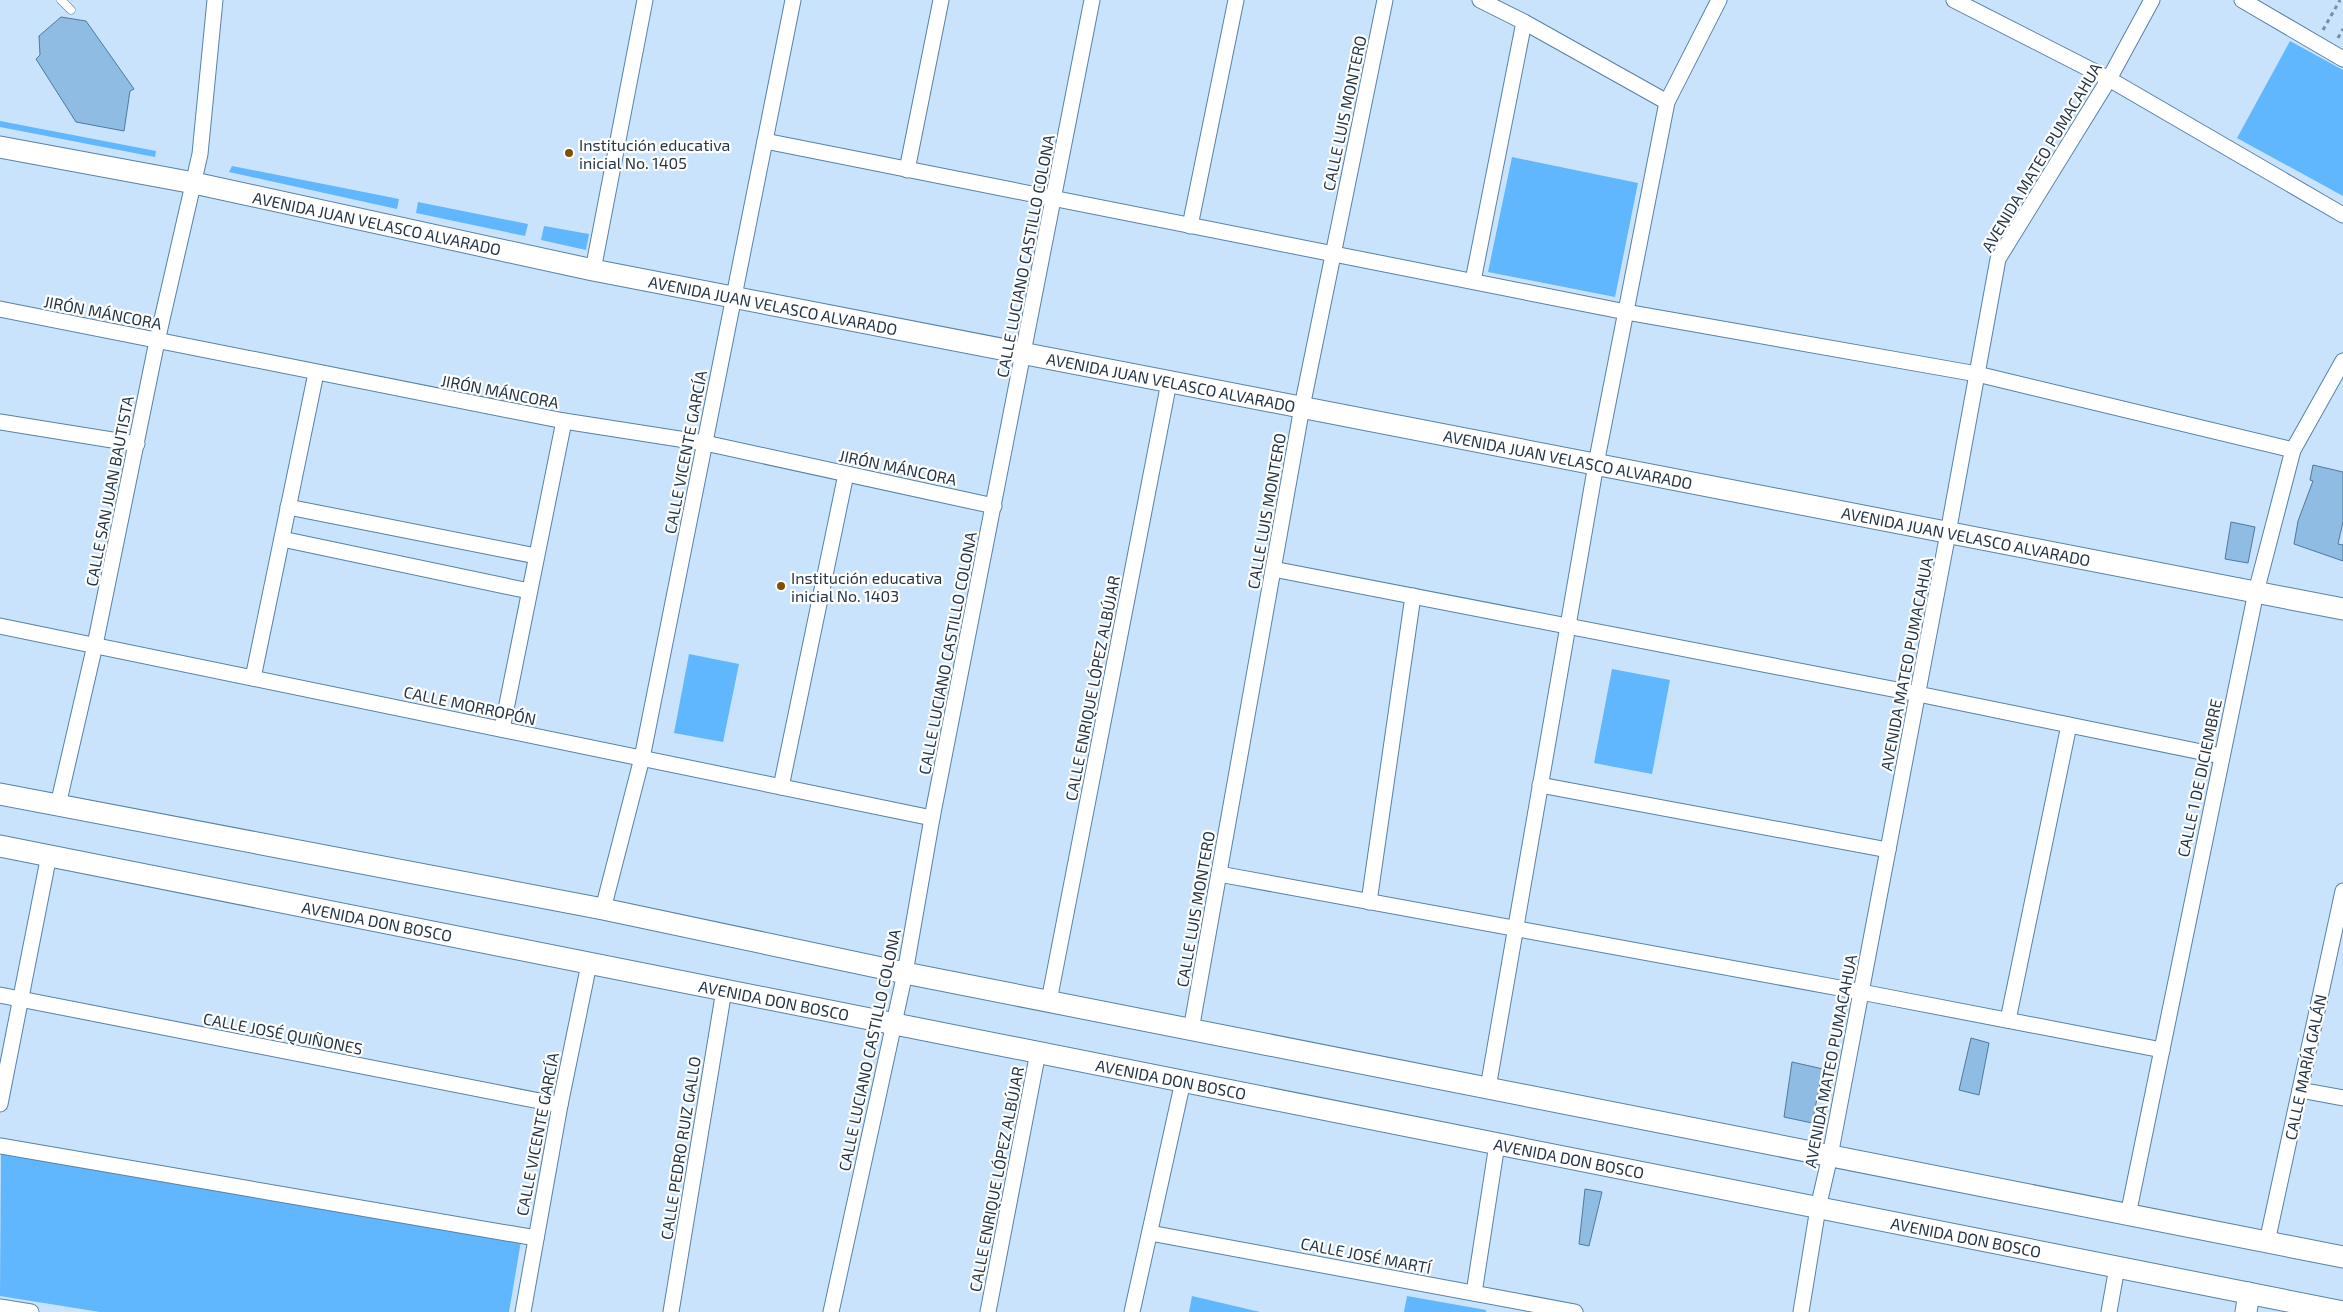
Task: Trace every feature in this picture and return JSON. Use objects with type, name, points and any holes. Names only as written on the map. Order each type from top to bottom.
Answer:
[{"type":"street","name":"CALLE SAN JUAN BAUTISTA","points":[[58,805],[95,645],[157,341],[200,154],[215,0]]},
{"type":"street","points":[[593,270],[645,0]]},
{"type":"street","name":"CALLE VICENTE GARCÍA","points":[[603,910],[642,758],[793,0]]},
{"type":"street","points":[[907,170],[941,0]]},
{"type":"street","name":"CALLE LUCIANO CASTILLO COLONA","points":[[831,1312],[892,1024],[905,973],[932,818],[1092,0]]},
{"type":"street","points":[[1190,226],[1236,0]]},
{"type":"street","name":"CALLE LUIS MONTERO","points":[[1191,1030],[1302,407],[1385,0]]},
{"type":"street","points":[[1480,0],[1524,22],[1667,102]]},
{"type":"street","points":[[1488,1088],[1596,464],[1667,102],[1719,0]]},
{"type":"street","points":[[1954,0],[2109,79],[2343,215]]},
{"type":"street","name":"AVENIDA MATEO PUMACAHUA","points":[[1801,1312],[1818,1208],[1830,1156],[1918,694],[1998,259],[2109,79],[2152,0]]},
{"type":"street","points":[[2242,0],[2343,59]]},
{"type":"street","points":[[1473,281],[1524,22]]},
{"type":"street","points":[[764,141],[1626,312],[1977,374],[2293,450]]},
{"type":"street","name":"AVENIDA JUAN VELASCO ALVARADO","points":[[0,147],[194,183],[593,270],[2343,609]]},
{"type":"street","name":"JIRÓN MÁNCORA","points":[[0,310],[564,421],[705,443],[994,506]]},
{"type":"street","name":"CALLE 1 DE DICIEMBRE","points":[[2128,1215],[2256,592],[2293,450],[2343,361]]},
{"type":"street","points":[[253,678],[316,373]]},
{"type":"street","name":"CALLE ENRIQUE LÓPEZ ALBÚJAR","points":[[1049,1001],[1170,382]]},
{"type":"street","points":[[502,729],[564,421]]},
{"type":"street","points":[[0,422],[137,444]]},
{"type":"street","points":[[781,786],[846,474]]},
{"type":"street","points":[[288,507],[536,556]]},
{"type":"street","points":[[282,539],[530,591]]},
{"type":"street","points":[[1273,569],[1918,694],[2221,756]]},
{"type":"street","points":[[1370,902],[1413,596]]},
{"type":"street","name":"CALLE MORROPÓN","points":[[0,626],[932,818]]},
{"type":"street","points":[[2008,1020],[2069,725]]},
{"type":"street","points":[[1540,785],[1888,850]]},
{"type":"street","points":[[0,794],[603,910],[905,973],[2343,1257]]},
{"type":"street","name":"AVENIDA DON BOSCO","points":[[0,846],[2117,1267],[2258,1304],[2343,1312]]},
{"type":"street","points":[[0,1104],[49,856]]},
{"type":"street","points":[[1218,874],[1861,992],[2162,1050]]},
{"type":"street","name":"CALLE MARÍA GALÁN","points":[[2267,1242],[2343,891]]},
{"type":"street","name":"CALLE VICENTE GARCÍA","points":[[523,1312],[560,1105],[589,964]]},
{"type":"street","name":"CALLE PEDRO RUIZ GALLO","points":[[671,1312],[724,990]]},
{"type":"street","name":"CALLE JOSÉ QUIÑONES","points":[[0,995],[560,1105]]},
{"type":"street","name":"CALLE ENRIQUE LÓPEZ ALBÚJAR","points":[[988,1312],[1038,1052]]},
{"type":"street","points":[[1132,1312],[1183,1081]]},
{"type":"street","points":[[2300,1090],[2343,1098]]},
{"type":"street","points":[[1474,1293],[1497,1144]]},
{"type":"street","points":[[0,1146],[536,1238]]},
{"type":"street","name":"CALLE JOSÉ MARTÍ","points":[[1150,1233],[1474,1293],[1501,1305],[1575,1312]]},
{"type":"street","points":[[2109,1312],[2117,1267]]},
{"type":"street","points":[[0,1307],[31,1312]]},
{"type":"lane","points":[[61,0],[71,10]]},
{"type":"path","points":[[2315,43],[2340,0]]},
{"type":"shaded area","points":[[2290,41],[2343,70],[2343,196],[2237,138]]},
{"type":"shaded area","points":[[0,121],[156,151],[155,157],[0,127]]},
{"type":"shaded area","points":[[1512,157],[1638,183],[1615,297],[1488,272]]},
{"type":"shaded area","points":[[232,166],[399,199],[397,209],[229,172]]},
{"type":"shaded area","points":[[418,202],[528,224],[525,236],[416,213]]},
{"type":"shaded area","points":[[544,226],[589,234],[586,250],[541,240]]},
{"type":"shaded area","points":[[689,654],[739,664],[723,742],[674,733]]},
{"type":"shaded area","points":[[1612,669],[1670,680],[1652,774],[1594,763]]},
{"type":"shaded area","points":[[1,1152],[521,1241],[509,1312],[100,1312],[0,1296]]},
{"type":"shaded area","points":[[1192,1296],[1260,1312],[1189,1312]]},
{"type":"shaded area","points":[[1407,1296],[1486,1310],[1486,1312],[1404,1312]]},
{"type":"building","points":[[61,17],[86,21],[134,89],[130,91],[124,131],[76,122],[36,59],[40,55],[39,36]]},
{"type":"building","points":[[2313,465],[2343,472],[2343,522],[2338,544],[2343,545],[2343,561],[2294,544],[2298,521],[2313,481],[2310,480]]},
{"type":"building","points":[[2231,522],[2255,527],[2248,563],[2225,559]]},
{"type":"building","points":[[1971,1038],[1989,1043],[1979,1095],[1959,1090]]},
{"type":"building","points":[[1792,1062],[1823,1069],[1812,1123],[1784,1117]]},
{"type":"building","points":[[1585,1189],[1602,1192],[1589,1246],[1579,1244]]},
{"type":"place","name":"Institución educativa inicial No. 1405","points":[[569,153]]},
{"type":"place","name":"Institución educativa inicial No. 1403","points":[[781,586]]}]
